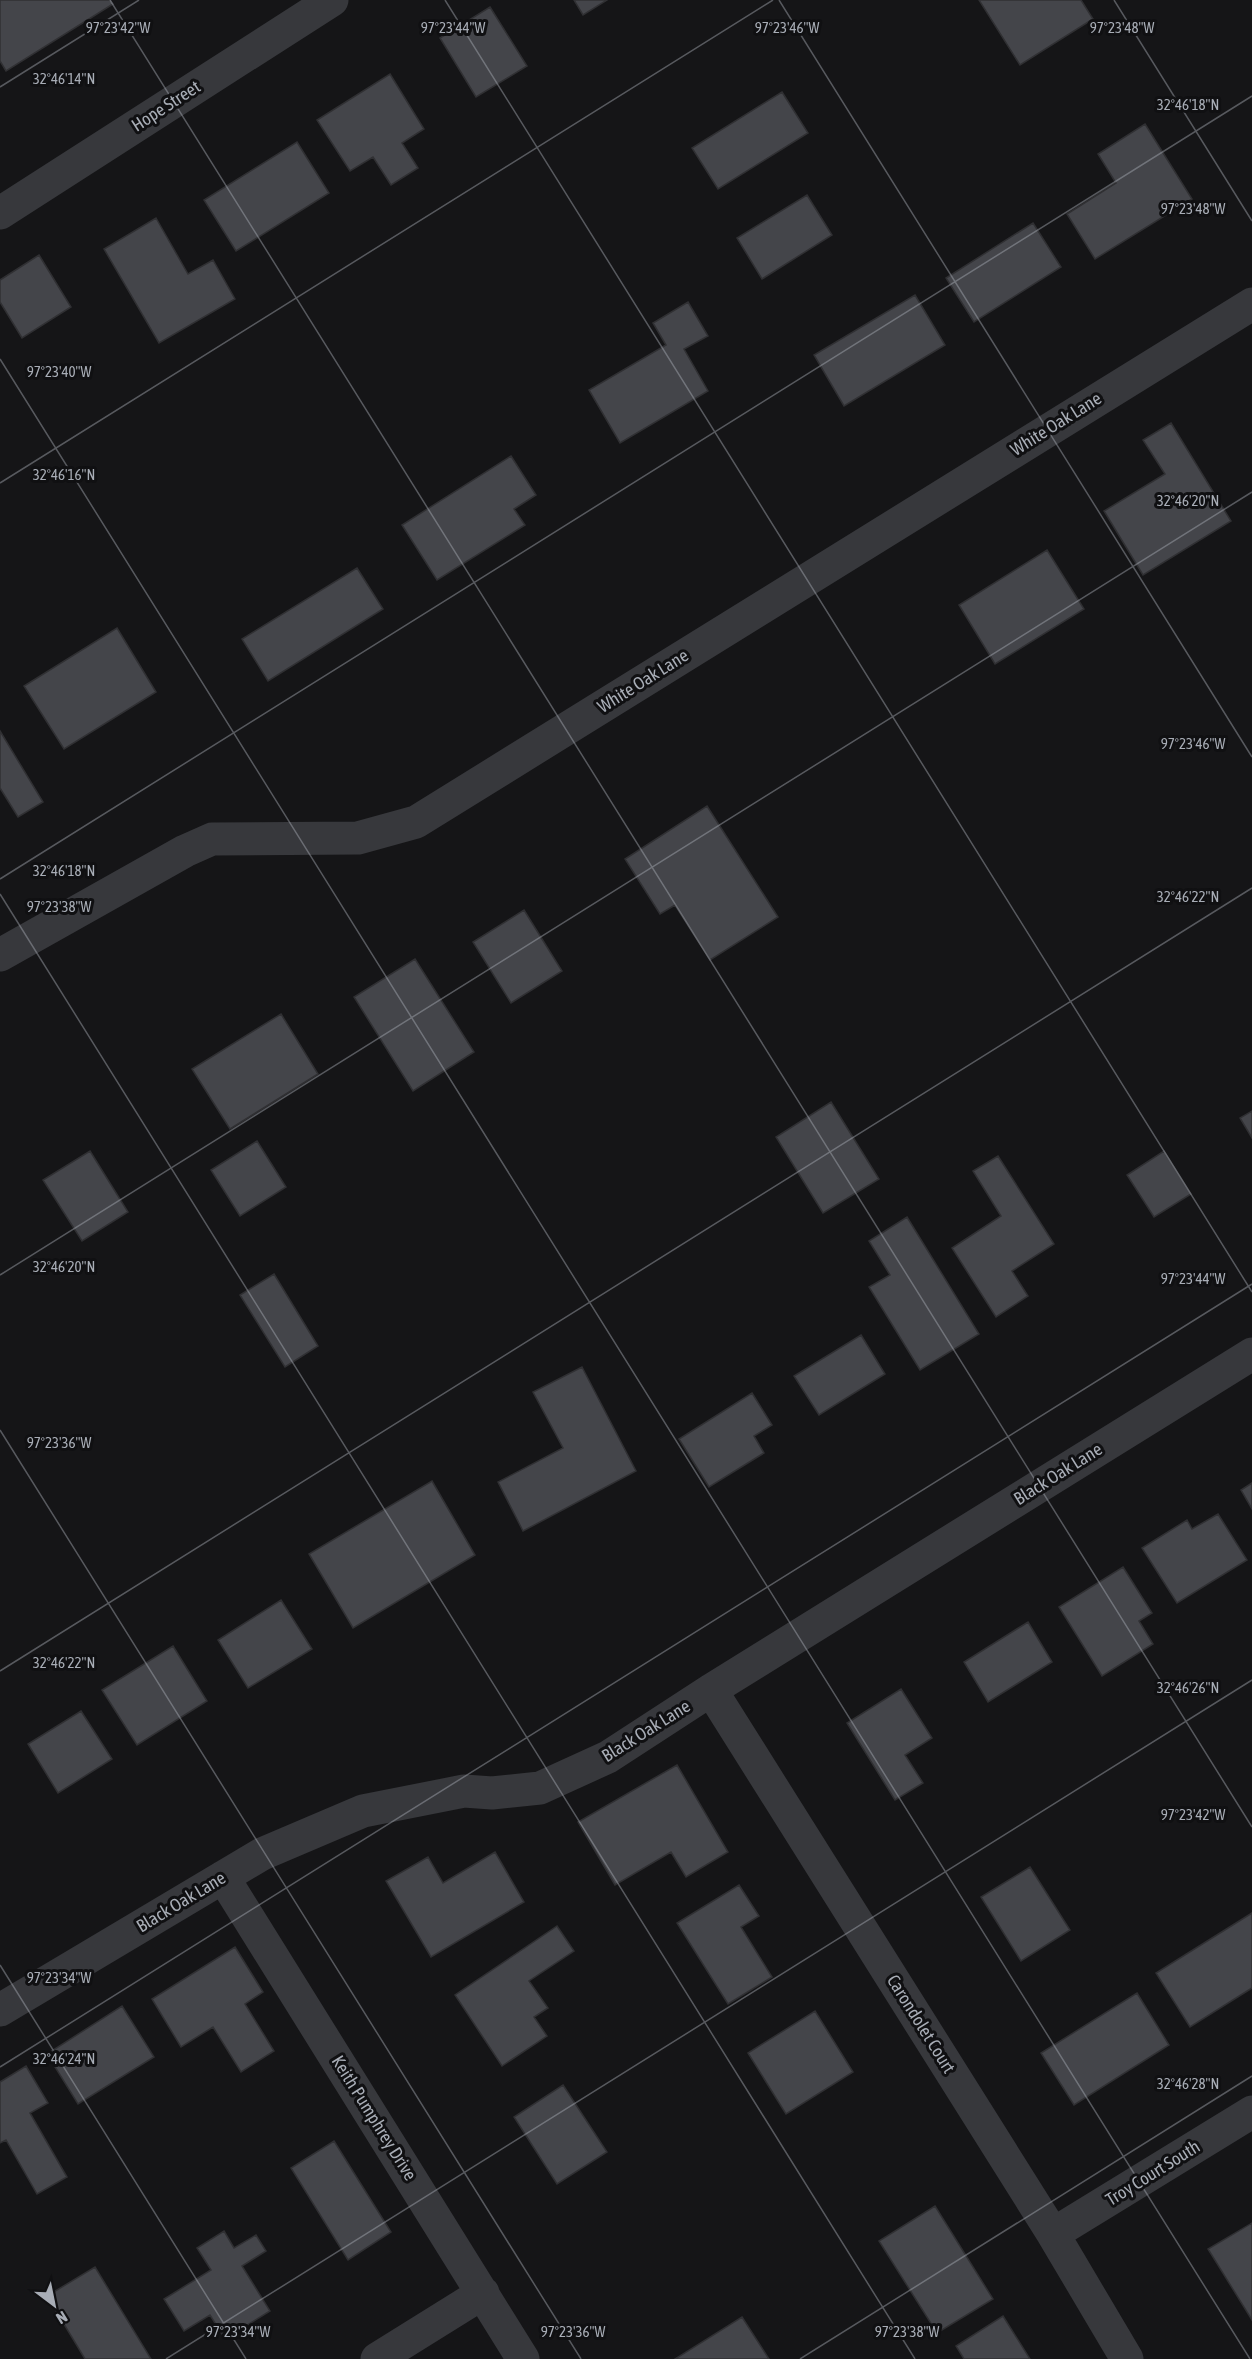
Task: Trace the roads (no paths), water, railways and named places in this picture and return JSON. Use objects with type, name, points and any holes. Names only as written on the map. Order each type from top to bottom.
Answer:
[{"type":"street","name":"Hope Street","points":[[0,213],[332,0]]},
{"type":"street","name":"White Oak Lane","points":[[0,955],[185,850],[212,839],[358,837],[416,822],[1252,304]]},
{"type":"street","name":"Black Oak Lane","points":[[0,2010],[262,1854],[363,1811],[464,1791],[492,1793],[540,1788],[608,1757],[711,1690],[1252,1354]]},
{"type":"street","name":"Carondolet Court","points":[[711,1690],[1053,2235],[1127,2359]]},
{"type":"street","name":"Keith Pumphrey Drive","points":[[223,1877],[523,2359]]},
{"type":"street","name":"Troy Court South","points":[[1053,2235],[1252,2112]]},
{"type":"street","points":[[377,2359],[483,2293]]}]
